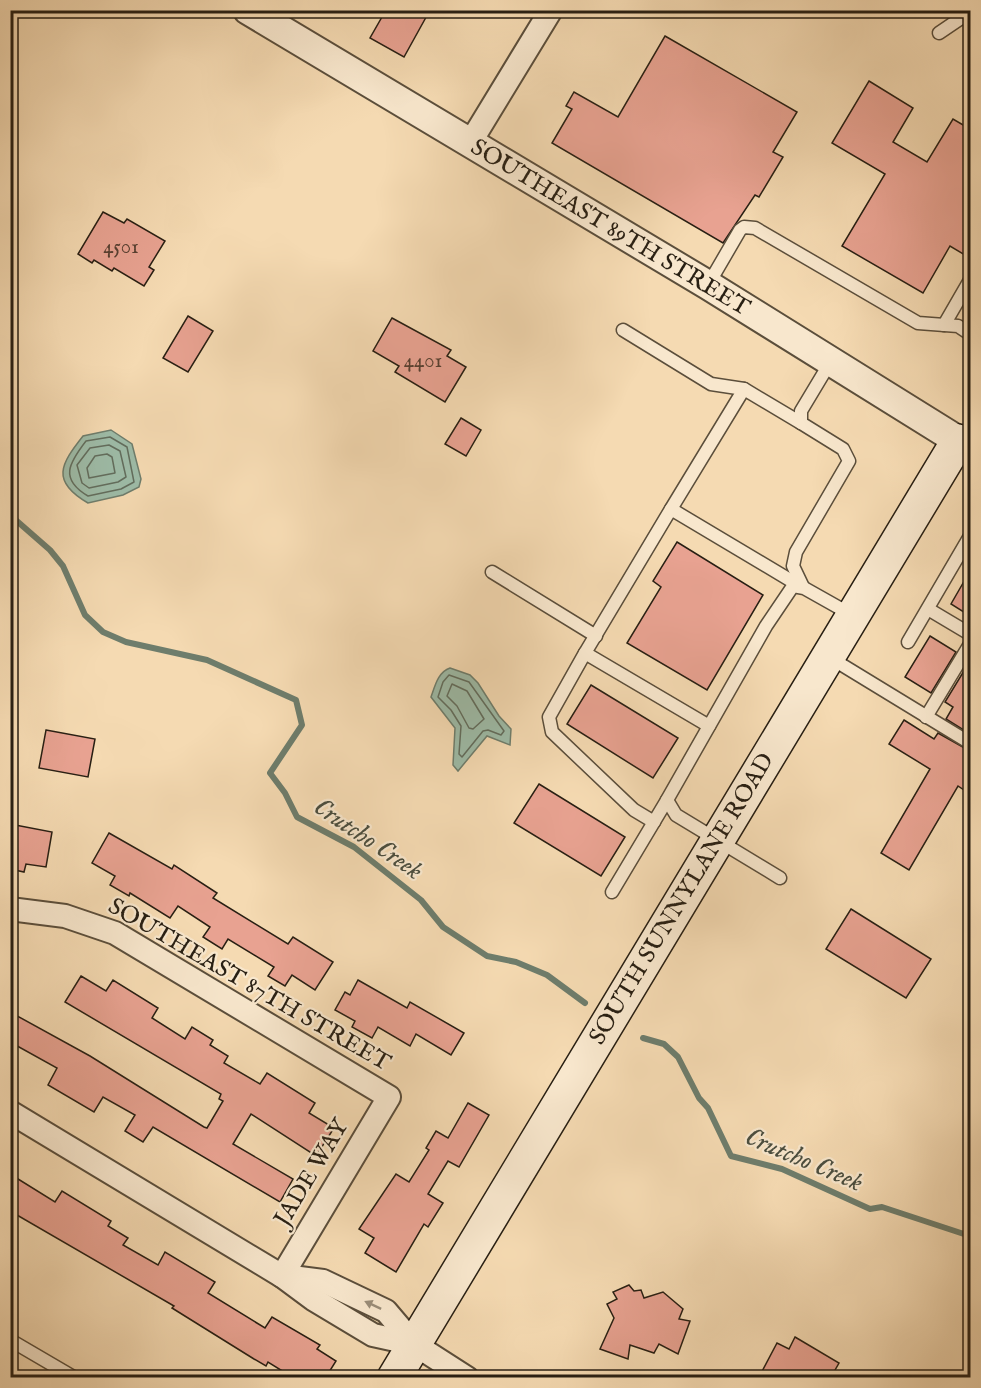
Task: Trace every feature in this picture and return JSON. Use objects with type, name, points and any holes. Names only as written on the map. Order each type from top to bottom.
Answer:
[{"type":"main road","name":"SOUTH SUNNYLANE ROAD","points":[[394,1377],[828,656],[966,437]]},
{"type":"street","name":"SOUTHEAST 89TH STREET","points":[[248,10],[831,361],[966,437]]},
{"type":"street","points":[[470,143],[551,10]]},
{"type":"street","name":"SOUTHEAST 87TH STREET","points":[[10,909],[64,916],[115,933],[389,1097]]},
{"type":"street","name":"JADE WAY","points":[[282,1276],[389,1097]]},
{"type":"street","points":[[10,1112],[282,1276],[313,1299],[373,1335],[414,1344],[467,1377]]},
{"type":"lane","points":[[939,33],[970,12]]},
{"type":"lane","points":[[708,285],[744,226],[755,228],[881,304],[918,323],[958,326],[970,334]]},
{"type":"lane","points":[[944,325],[970,280]]},
{"type":"lane","points":[[623,330],[711,384],[744,389],[843,449],[849,461],[796,552],[793,566],[804,588]]},
{"type":"lane","points":[[801,423],[801,411],[831,361]]},
{"type":"lane","points":[[654,822],[634,810],[552,732],[549,717],[744,389]]},
{"type":"lane","points":[[671,509],[853,616]]},
{"type":"lane","points":[[908,642],[970,536]]},
{"type":"lane","points":[[492,572],[596,636]]},
{"type":"lane","points":[[612,892],[766,626],[793,586],[804,588]]},
{"type":"lane","points":[[928,609],[970,634]]},
{"type":"lane","points":[[926,717],[970,644]]},
{"type":"lane","points":[[585,653],[709,726]]},
{"type":"lane","points":[[828,656],[970,743]]},
{"type":"lane","points":[[667,800],[676,815],[780,879]]},
{"type":"lane","points":[[10,1340],[75,1377]]},
{"type":"water","points":[[111,430],[132,444],[141,479],[139,487],[123,495],[88,503],[68,487],[64,480],[65,464],[83,436]]},
{"type":"water","points":[[450,668],[470,675],[478,683],[499,716],[511,729],[510,745],[487,736],[458,771],[453,765],[455,728],[431,697],[440,676]]},
{"type":"building","points":[[386,10],[430,10],[404,57],[370,38]]},
{"type":"building","points":[[665,36],[797,112],[773,152],[783,157],[759,197],[755,195],[723,243],[552,143],[572,109],[566,106],[574,92],[618,117]]},
{"type":"building","points":[[869,81],[913,108],[893,142],[927,162],[953,119],[970,129],[970,258],[950,246],[923,293],[842,246],[885,174],[832,143]]},
{"type":"building","points":[[103,212],[124,223],[127,219],[165,241],[149,267],[154,270],[144,286],[114,268],[112,271],[78,254]]},
{"type":"building","points":[[188,316],[213,331],[188,372],[163,358]]},
{"type":"building","points":[[392,318],[451,350],[447,356],[466,367],[445,402],[395,372],[399,366],[373,351]]},
{"type":"building","points":[[461,418],[481,430],[466,456],[445,444]]},
{"type":"building","points":[[677,542],[763,595],[707,690],[627,643],[661,587],[653,581]]},
{"type":"building","points":[[970,571],[970,616],[951,604]]},
{"type":"building","points":[[930,636],[956,652],[931,693],[905,677]]},
{"type":"building","points":[[970,661],[970,734],[946,719],[953,707],[945,702]]},
{"type":"building","points":[[591,685],[678,738],[653,778],[567,724]]},
{"type":"building","points":[[904,720],[934,739],[938,733],[970,751],[970,794],[958,786],[909,870],[881,853],[930,769],[889,744]]},
{"type":"building","points":[[46,730],[95,739],[88,777],[39,768]]},
{"type":"building","points":[[539,784],[625,837],[601,876],[514,823]]},
{"type":"building","points":[[10,824],[52,832],[46,867],[26,864],[24,872],[10,869]]},
{"type":"building","points":[[109,833],[172,869],[174,865],[217,893],[213,898],[288,944],[293,937],[333,962],[315,990],[292,975],[285,986],[268,976],[274,967],[228,939],[222,949],[203,937],[210,927],[178,906],[170,918],[130,893],[129,896],[110,885],[115,876],[92,863]]},
{"type":"building","points":[[851,909],[931,959],[906,998],[826,949]]},
{"type":"building","points":[[81,976],[106,991],[113,980],[158,1008],[152,1018],[185,1039],[192,1027],[213,1040],[210,1045],[228,1056],[224,1063],[260,1084],[267,1073],[315,1103],[309,1113],[334,1128],[316,1156],[251,1114],[233,1144],[293,1179],[280,1202],[153,1127],[143,1142],[125,1131],[135,1115],[103,1097],[94,1112],[48,1085],[57,1068],[10,1042],[10,1012],[90,1056],[207,1128],[223,1101],[219,1099],[221,1094],[65,1002]]},
{"type":"building","points":[[358,980],[407,1008],[410,1002],[464,1033],[451,1055],[416,1034],[410,1046],[378,1027],[372,1038],[352,1027],[355,1021],[335,1010],[345,992],[350,995]]},
{"type":"building","points":[[468,1103],[489,1115],[459,1167],[448,1161],[428,1194],[443,1203],[428,1227],[424,1224],[396,1272],[365,1253],[374,1238],[359,1229],[396,1174],[409,1182],[429,1150],[426,1148],[436,1131],[448,1138]]},
{"type":"building","points":[[10,1174],[55,1202],[62,1191],[111,1221],[108,1226],[128,1238],[123,1245],[158,1265],[165,1252],[215,1282],[208,1293],[265,1328],[272,1317],[320,1345],[317,1349],[336,1361],[326,1377],[292,1377],[268,1362],[266,1366],[172,1308],[174,1306],[10,1211]]},
{"type":"building","points":[[629,1285],[634,1291],[641,1290],[644,1298],[663,1292],[683,1309],[679,1319],[690,1321],[678,1354],[659,1344],[654,1353],[630,1345],[628,1359],[600,1349],[614,1318],[607,1304],[617,1299],[613,1292]]},
{"type":"building","points":[[795,1337],[839,1363],[831,1377],[759,1377],[777,1343],[789,1349]]},
{"type":"waterway","name":"Crutcho Creek","points":[[10,515],[50,550],[63,566],[85,615],[103,632],[126,642],[207,660],[296,700],[302,725],[270,773],[285,793],[297,817],[354,847],[421,900],[443,927],[487,956],[516,962],[547,975],[585,1003]]},
{"type":"waterway","name":"Crutcho Creek","points":[[643,1038],[664,1044],[678,1057],[699,1098],[708,1108],[731,1156],[782,1169],[870,1209],[882,1207],[970,1236]]}]
